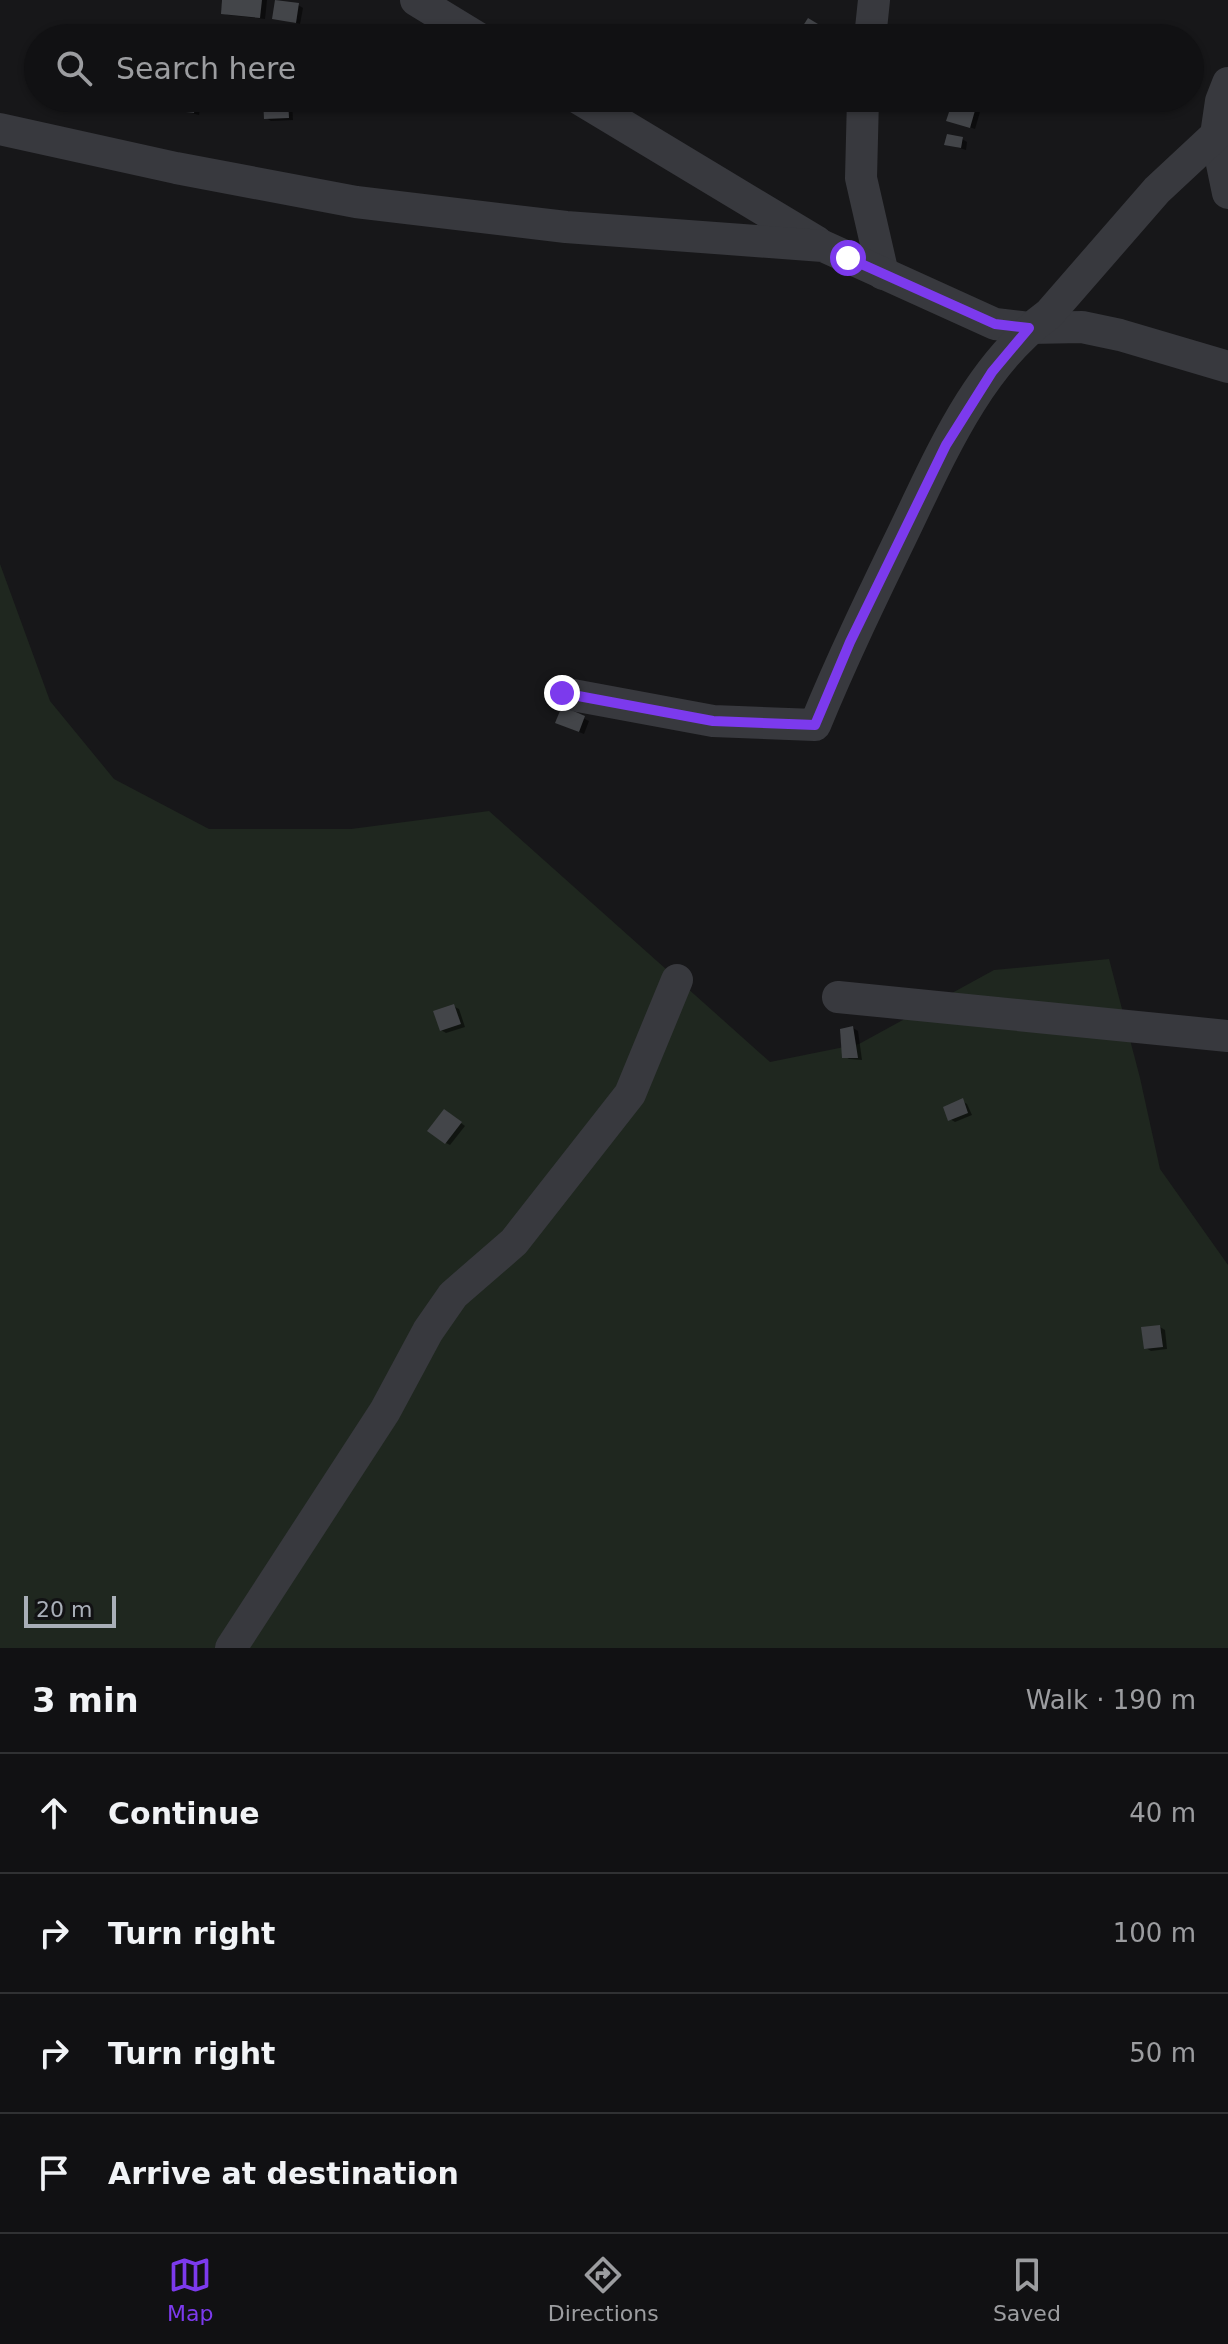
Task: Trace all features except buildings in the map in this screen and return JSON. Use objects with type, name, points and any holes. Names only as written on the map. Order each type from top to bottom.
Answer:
[{"type":"street","points":[[416,0],[455,24]]},
{"type":"street","points":[[871,24],[874,0]]},
{"type":"street","points":[[1228,83],[1221,101],[1216,135],[1228,193]]},
{"type":"street","points":[[601,112],[823,246],[995,324],[1029,328],[1082,327],[1228,367]]},
{"type":"street","points":[[863,112],[861,178],[883,274]]},
{"type":"street","points":[[0,129],[176,168],[356,202],[566,227],[823,246]]},
{"type":"street","points":[[562,693],[713,721],[815,725],[850,642],[946,445],[992,372],[1029,328],[1049,314],[1157,190],[1216,135]]},
{"type":"street","points":[[231,1648],[385,1411],[428,1331],[453,1295],[514,1242],[630,1094],[677,980]]},
{"type":"street","points":[[838,997],[1228,1036]]},
{"type":"shaded area","points":[[0,564],[50,701],[114,779],[209,829],[351,829],[489,811],[770,1062],[859,1044],[994,970],[1109,959],[1160,1169],[1228,1265],[1228,1648],[0,1648]]},
{"type":"route","points":[[562,693],[713,721],[815,725],[850,642],[946,445],[992,372],[1029,328],[995,324],[848,258]]}]
